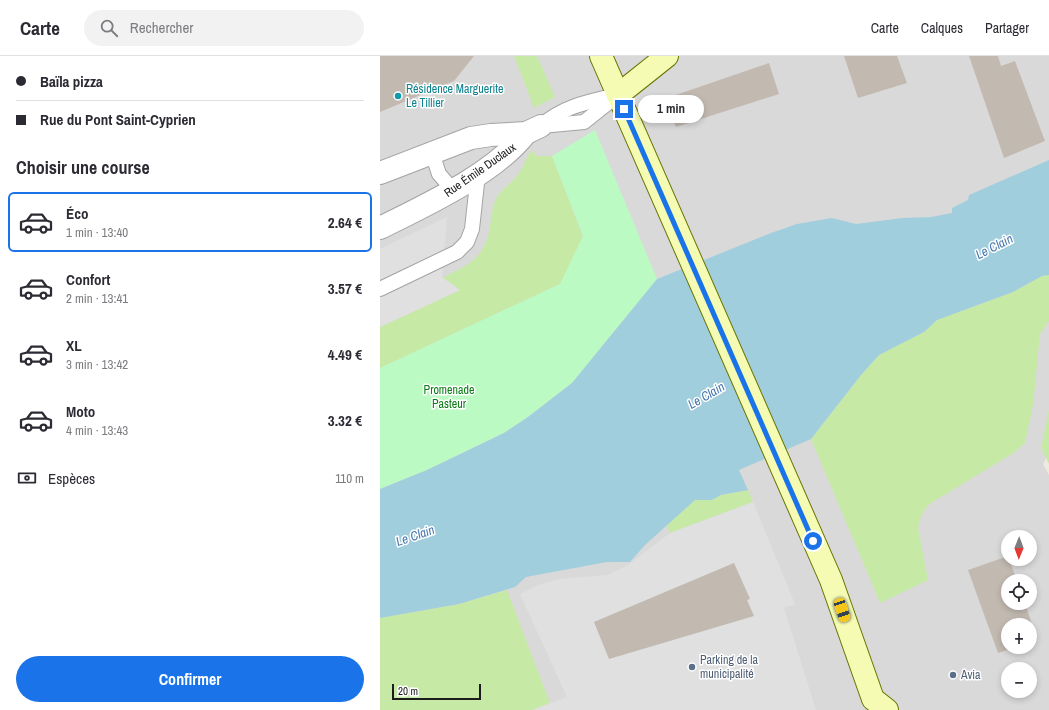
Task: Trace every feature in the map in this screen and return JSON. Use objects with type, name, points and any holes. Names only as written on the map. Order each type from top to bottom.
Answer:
[{"type":"street","points":[[601,56],[779,466],[831,580],[877,706]]},
{"type":"street","points":[[618,95],[667,56]]},
{"type":"street","name":"Rue Émile Duclaux","points":[[380,173],[471,138],[491,134],[534,130]]},
{"type":"street","name":"Rue Émile Duclaux","points":[[380,228],[434,202],[454,190],[478,174],[534,130]]},
{"type":"lane","points":[[534,130],[552,117],[577,104],[618,95]]},
{"type":"lane","points":[[534,130],[584,122],[618,95]]},
{"type":"lane","points":[[432,153],[439,174],[454,190]]},
{"type":"lane","points":[[380,289],[457,252],[467,242],[472,229],[478,174]]},
{"type":"shaded area","points":[[380,56],[1049,56],[1049,452],[1043,464],[1049,475],[1049,710],[380,710]]},
{"type":"shaded area","points":[[447,217],[442,277],[460,290],[380,327],[380,249]]},
{"type":"shaded area","points":[[753,502],[795,604],[784,608],[816,710],[532,710],[567,697],[520,594],[541,584],[559,579],[607,575],[628,565],[670,533]],"holes":[[[734,563],[750,598],[747,600],[754,616],[609,659],[594,622]]]},
{"type":"green space","points":[[514,56],[537,56],[555,97],[534,108]]},
{"type":"green space","name":"Promenade Pasteur","points":[[595,130],[657,279],[572,383],[528,417],[504,433],[427,470],[380,489],[380,368],[560,284],[583,236],[552,156]]},
{"type":"green space","points":[[533,150],[536,156],[552,156],[583,237],[560,284],[380,368],[380,327],[460,290],[442,278],[474,260],[484,247],[490,228],[495,201],[521,170],[527,157]]},
{"type":"green space","points":[[1049,275],[1049,321],[1040,334],[1033,405],[1025,443],[1015,452],[928,505],[921,516],[918,528],[928,580],[880,603],[811,439],[861,375],[879,355],[924,332],[937,320],[1013,292],[1042,276]]},
{"type":"green space","points":[[1049,409],[1049,464],[1041,448]]},
{"type":"green space","points":[[748,490],[753,502],[670,533],[667,525],[695,500],[712,500],[721,495]]},
{"type":"green space","points":[[507,590],[550,703],[532,710],[380,710],[380,618],[459,604]]},
{"type":"water","name":"Le Clain","points":[[1049,160],[1049,275],[1042,276],[1013,292],[937,320],[924,332],[879,355],[861,375],[811,439],[739,470],[748,490],[721,495],[712,500],[695,500],[645,545],[630,562],[607,562],[526,577],[515,587],[459,604],[380,618],[380,489],[427,470],[504,433],[528,417],[572,383],[657,279],[797,224],[832,218],[856,224],[902,218],[931,217],[952,213],[952,208],[968,200],[969,195]]},
{"type":"building","name":"Résidence Marguerite Le Tillier","points":[[380,56],[474,56],[454,81],[380,112]]},
{"type":"building","points":[[844,56],[897,56],[907,83],[858,98]]},
{"type":"building","points":[[969,56],[998,56],[1001,66],[1015,61],[1045,141],[1004,158]]},
{"type":"building","points":[[769,63],[779,94],[676,127],[664,99]]},
{"type":"building","points":[[1001,558],[1001,566],[1012,566],[1014,574],[1001,574],[1001,610],[1027,610],[1030,618],[1001,618],[1001,652],[998,653],[968,570]]},
{"type":"building","points":[[734,563],[750,599],[747,600],[754,616],[609,659],[594,622]]},
{"type":"place","name":"Résidence Marguerite Le Tillier","points":[[398,96]]},
{"type":"place","name":"Parking de la municipalité","points":[[692,667]]},
{"type":"place","name":"Avia","points":[[953,675]]},
{"type":"route","points":[[624,109],[813,541]]}]
